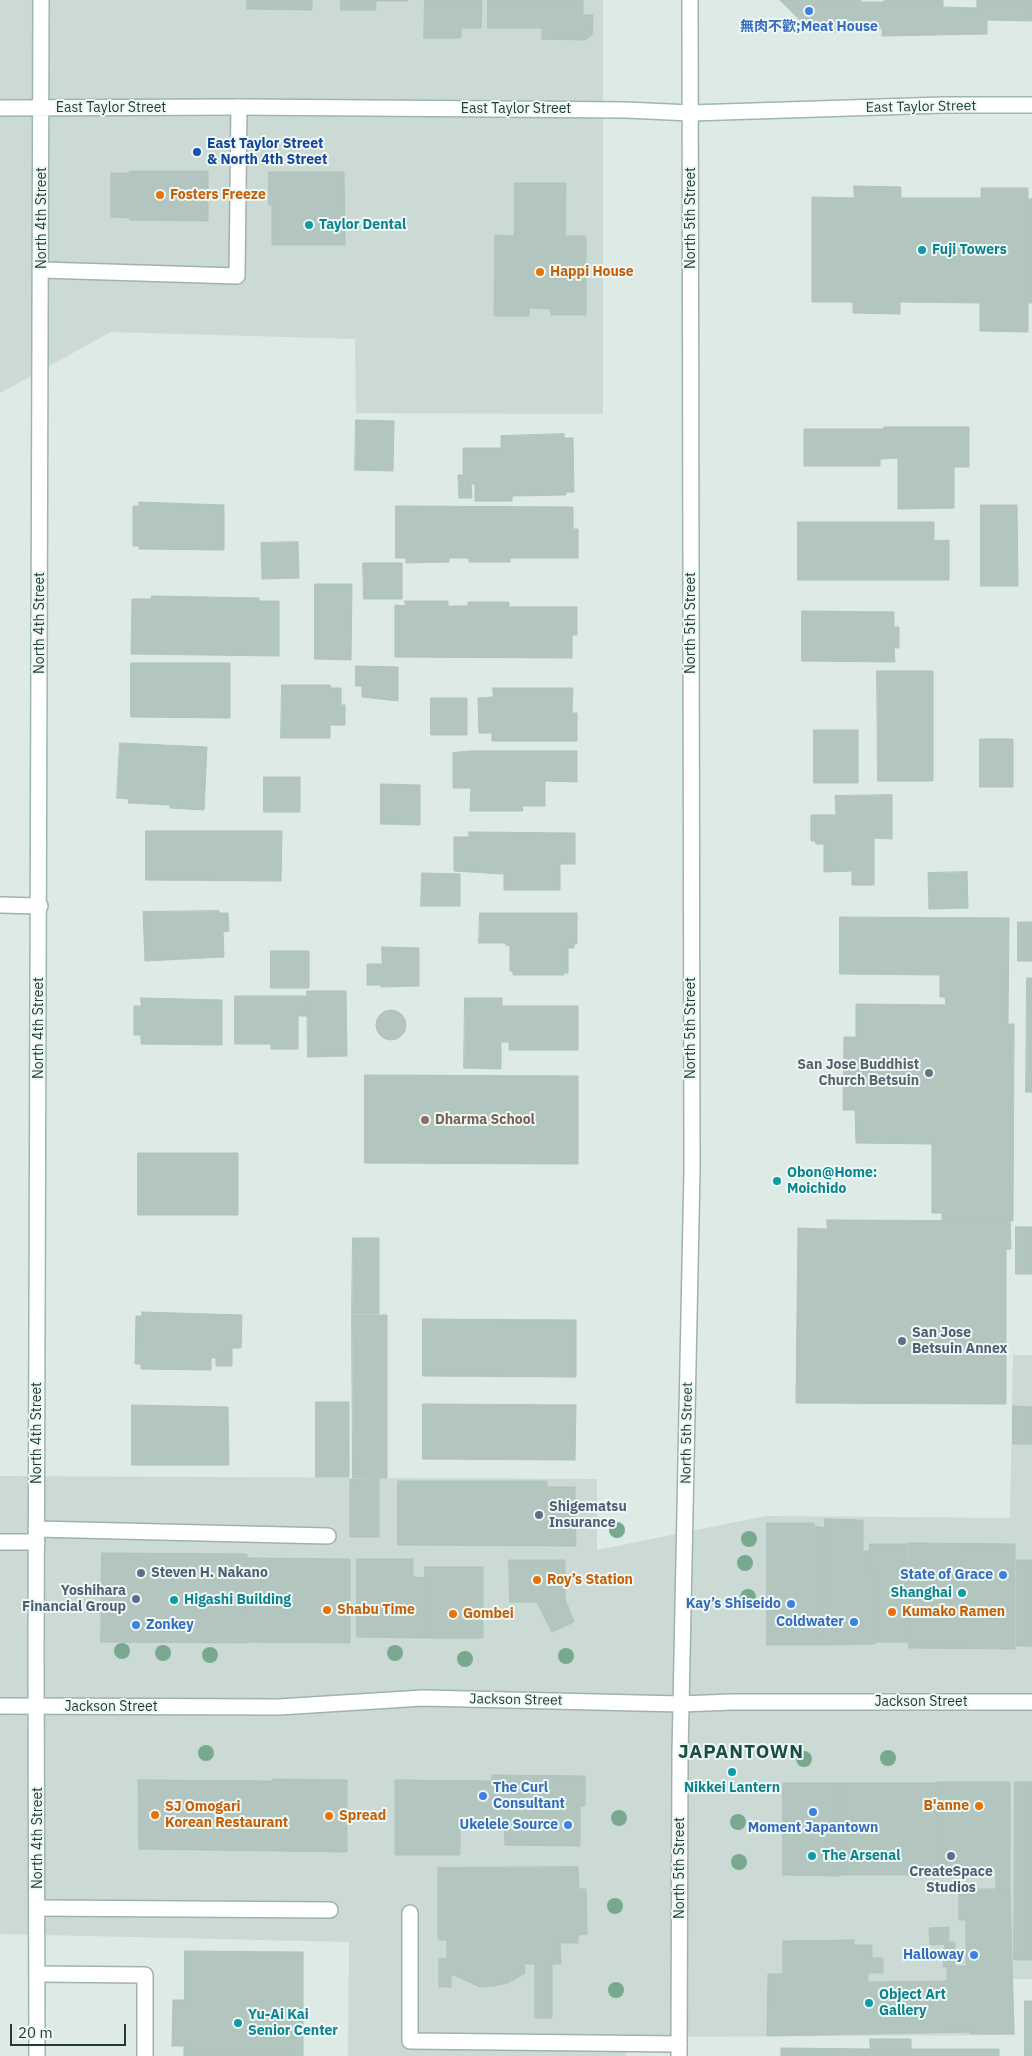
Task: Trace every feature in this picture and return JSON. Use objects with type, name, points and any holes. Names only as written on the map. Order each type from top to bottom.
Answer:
[{"type":"main road","name":"North 4th Street","points":[[38,2056],[36,1536],[40,906],[41,0]]},
{"type":"main road","name":"North 5th Street","points":[[679,2050],[681,1704],[692,1170],[690,0]]},
{"type":"main road","name":"East Taylor Street","points":[[0,108],[239,107],[626,110],[691,113],[943,105],[1032,105]]},
{"type":"main road","points":[[42,270],[237,276],[239,107]]},
{"type":"main road","points":[[0,905],[40,906]]},
{"type":"main road","points":[[0,1542],[36,1536],[328,1536]]},
{"type":"main road","name":"Jackson Street","points":[[0,1706],[280,1707],[423,1698],[681,1704],[1032,1702]]},
{"type":"main road","points":[[38,1908],[330,1910]]},
{"type":"main road","points":[[410,1914],[410,2041],[679,2050]]},
{"type":"main road","points":[[38,1974],[145,1975],[145,2056]]},
{"type":"shaded area","points":[[0,0],[603,0],[603,414],[356,413],[355,339],[111,332],[0,393]]},
{"type":"shaded area","points":[[1013,1355],[1032,1355],[1032,1979],[1013,1979],[1015,2035],[626,2037],[626,2056],[348,2056],[349,1942],[0,1934],[0,1476],[597,1479],[597,1550],[766,1516],[1010,1518]]},
{"type":"building","points":[[247,0],[312,0],[312,10],[247,9]]},
{"type":"building","points":[[341,0],[407,1],[376,1],[376,10],[341,10]]},
{"type":"building","points":[[425,0],[482,0],[481,28],[461,28],[461,38],[424,38]]},
{"type":"building","points":[[488,0],[583,0],[583,15],[593,15],[592,35],[585,40],[542,39],[542,28],[488,28]]},
{"type":"building","points":[[780,0],[861,0],[861,2],[884,2],[884,0],[943,0],[943,7],[977,8],[977,0],[1032,0],[1032,21],[987,20],[987,34],[882,36],[882,28],[842,28],[842,32],[812,32]]},
{"type":"building","name":"Fosters Freeze","points":[[130,171],[208,171],[208,221],[130,220],[130,218],[111,217],[111,173],[129,173]]},
{"type":"building","name":"Taylor Dental","points":[[269,172],[344,172],[345,245],[272,245],[272,205],[269,205]]},
{"type":"building","name":"Happi House","points":[[515,183],[566,183],[565,236],[586,236],[586,315],[551,315],[551,309],[529,308],[529,316],[494,316],[495,235],[514,236]]},
{"type":"building","name":"Fuji Towers","points":[[854,186],[901,187],[901,198],[981,198],[981,188],[1028,188],[1028,199],[1032,199],[1032,303],[1028,303],[1028,332],[980,331],[980,303],[900,302],[900,314],[853,313],[853,302],[812,302],[812,197],[854,198]]},
{"type":"building","points":[[356,420],[394,421],[393,471],[355,470]]},
{"type":"building","points":[[884,427],[969,427],[969,467],[954,467],[954,508],[898,509],[898,458],[880,459],[880,466],[804,466],[804,429],[884,429]]},
{"type":"building","points":[[564,434],[564,438],[573,438],[574,492],[566,492],[566,495],[512,496],[512,501],[475,501],[475,484],[471,484],[472,498],[459,498],[458,475],[463,475],[463,448],[501,448],[501,436]]},
{"type":"building","points":[[139,502],[224,505],[224,550],[139,549],[139,546],[133,546],[133,506],[139,506]]},
{"type":"building","points":[[981,505],[1017,505],[1018,586],[981,586]]},
{"type":"building","points":[[396,506],[573,507],[573,529],[578,529],[578,558],[510,558],[510,562],[469,562],[469,558],[449,558],[449,562],[406,563],[406,558],[396,558]]},
{"type":"building","points":[[798,522],[934,522],[934,541],[949,540],[949,580],[798,580]]},
{"type":"building","points":[[298,542],[299,578],[262,579],[261,543]]},
{"type":"building","points":[[363,563],[402,563],[402,599],[364,599]]},
{"type":"building","points":[[315,584],[352,584],[351,660],[315,659]]},
{"type":"building","points":[[152,596],[259,598],[259,601],[279,601],[279,656],[131,654],[132,599],[151,599]]},
{"type":"building","points":[[405,601],[448,601],[448,606],[468,606],[468,602],[509,602],[509,607],[577,607],[577,635],[572,635],[572,658],[395,657],[395,605],[405,606]]},
{"type":"building","points":[[802,611],[894,612],[894,627],[899,627],[899,648],[894,648],[895,662],[802,661]]},
{"type":"building","points":[[131,663],[230,663],[230,718],[131,717]]},
{"type":"building","points":[[356,666],[398,667],[398,701],[362,697],[362,686],[356,686]]},
{"type":"building","points":[[877,671],[933,671],[933,781],[878,781]]},
{"type":"building","points":[[282,685],[330,685],[331,688],[341,688],[341,705],[345,705],[345,725],[330,725],[330,738],[281,738]]},
{"type":"building","points":[[493,688],[573,688],[572,713],[577,713],[577,741],[492,741],[492,733],[479,733],[478,698],[493,697]]},
{"type":"building","points":[[431,698],[467,698],[467,735],[431,735]]},
{"type":"building","points":[[814,730],[858,730],[858,783],[814,783]]},
{"type":"building","points":[[980,739],[1013,739],[1013,787],[980,787]]},
{"type":"building","points":[[120,743],[207,747],[204,810],[170,808],[170,805],[128,803],[129,799],[117,798]]},
{"type":"building","points":[[470,751],[577,751],[577,782],[545,781],[545,806],[522,806],[523,811],[470,811],[471,788],[453,788],[453,753]]},
{"type":"building","points":[[264,777],[300,777],[300,812],[264,812]]},
{"type":"building","points":[[381,784],[420,785],[420,825],[381,824]]},
{"type":"building","points":[[892,795],[892,839],[874,838],[874,885],[852,885],[852,871],[824,872],[824,844],[816,844],[815,841],[811,841],[811,815],[836,815],[835,796]]},
{"type":"building","points":[[146,831],[282,831],[281,881],[146,880]]},
{"type":"building","points":[[469,832],[575,833],[575,864],[560,864],[560,890],[504,890],[504,874],[454,871],[454,837],[469,837]]},
{"type":"building","points":[[967,872],[968,908],[929,909],[928,873]]},
{"type":"building","points":[[422,873],[460,874],[460,906],[421,906]]},
{"type":"building","points":[[219,911],[219,913],[228,913],[229,931],[223,932],[224,957],[145,961],[143,912]]},
{"type":"building","points":[[480,913],[577,913],[577,944],[574,944],[574,948],[568,948],[568,973],[564,973],[564,975],[513,975],[513,971],[510,971],[510,946],[506,945],[506,943],[479,943]]},
{"type":"building","name":"San Jose Buddhist Church Betsuin","points":[[840,917],[1009,918],[1008,1024],[1014,1024],[1013,1221],[942,1221],[942,1213],[932,1213],[932,1144],[856,1143],[855,1110],[843,1110],[844,1037],[856,1037],[856,1004],[946,1005],[945,997],[940,997],[940,975],[840,974]]},
{"type":"building","points":[[1018,922],[1032,922],[1032,961],[1018,961]]},
{"type":"building","points":[[382,947],[419,948],[419,986],[381,987],[381,985],[367,985],[367,964],[382,964]]},
{"type":"building","points":[[271,951],[309,951],[309,988],[271,988]]},
{"type":"building","points":[[1027,978],[1032,978],[1032,1092],[1026,1092]]},
{"type":"building","points":[[307,991],[346,991],[347,1056],[308,1057]]},
{"type":"building","points":[[235,996],[307,996],[308,1016],[298,1016],[298,1049],[271,1049],[271,1044],[235,1044]]},
{"type":"building","points":[[141,998],[222,1000],[222,1045],[141,1044],[141,1035],[134,1035],[134,1006],[141,1006]]},
{"type":"building","points":[[465,998],[502,998],[502,1006],[578,1006],[578,1050],[509,1050],[509,1042],[501,1042],[501,1069],[464,1068]]},
{"type":"building","points":[[391,1010],[402,1014],[406,1025],[402,1036],[391,1040],[380,1036],[376,1025],[380,1014]]},
{"type":"building","points":[[365,1075],[578,1076],[578,1164],[365,1163]]},
{"type":"building","points":[[138,1153],[238,1153],[238,1215],[138,1215]]},
{"type":"building","name":"San Jose Betsuin Annex","points":[[827,1220],[1010,1221],[1011,1249],[1006,1249],[1006,1404],[796,1403],[798,1228],[827,1229]]},
{"type":"building","points":[[1016,1227],[1032,1227],[1032,1274],[1016,1274]]},
{"type":"building","points":[[353,1238],[379,1238],[379,1314],[352,1314]]},
{"type":"building","points":[[142,1312],[242,1315],[241,1348],[232,1348],[232,1366],[216,1366],[216,1358],[211,1358],[211,1370],[141,1369],[141,1364],[135,1364],[136,1316],[142,1316]]},
{"type":"building","points":[[352,1315],[387,1315],[387,1478],[353,1478]]},
{"type":"building","points":[[423,1319],[576,1320],[576,1377],[423,1376]]},
{"type":"building","points":[[316,1402],[349,1402],[349,1477],[316,1477]]},
{"type":"building","points":[[423,1404],[576,1405],[575,1460],[423,1459]]},
{"type":"building","points":[[132,1405],[228,1407],[229,1465],[132,1465]]},
{"type":"building","points":[[1013,1406],[1032,1407],[1032,1444],[1013,1444]]},
{"type":"building","points":[[379,1479],[379,1537],[350,1537],[350,1480]]},
{"type":"building","points":[[398,1481],[547,1481],[547,1487],[575,1487],[576,1546],[398,1545]]},
{"type":"building","points":[[825,1519],[863,1520],[863,1551],[870,1551],[870,1565],[875,1582],[875,1644],[823,1645]]},
{"type":"building","points":[[767,1523],[814,1523],[814,1526],[825,1528],[823,1645],[767,1645]]},
{"type":"building","name":"Shanghai","points":[[908,1543],[1015,1544],[1015,1649],[909,1648]]},
{"type":"building","points":[[870,1544],[909,1544],[909,1642],[875,1642],[875,1582],[870,1565]]},
{"type":"building","name":"Higashi Building","points":[[102,1553],[247,1554],[247,1643],[101,1642]]},
{"type":"building","points":[[247,1558],[350,1559],[350,1643],[246,1642]]},
{"type":"building","points":[[357,1559],[413,1559],[413,1577],[425,1578],[425,1638],[357,1637]]},
{"type":"building","name":"Roy’s Station","points":[[509,1560],[565,1560],[565,1599],[574,1622],[552,1632],[537,1602],[510,1602]]},
{"type":"building","points":[[1017,1560],[1032,1560],[1032,1646],[1017,1646]]},
{"type":"building","points":[[425,1567],[483,1567],[483,1638],[425,1638]]},
{"type":"building","points":[[492,1775],[585,1776],[585,1806],[580,1806],[580,1846],[505,1845],[504,1820],[460,1819],[460,1855],[395,1855],[395,1780],[492,1781]]},
{"type":"building","points":[[273,1779],[347,1780],[347,1852],[139,1849],[138,1780],[273,1781]]},
{"type":"building","points":[[937,1782],[1010,1782],[1010,1889],[996,1889],[996,1872],[937,1872]]},
{"type":"building","points":[[1015,1782],[1032,1782],[1032,1960],[1014,1960]]},
{"type":"building","points":[[783,1783],[840,1783],[840,1876],[783,1875]]},
{"type":"building","points":[[840,1783],[937,1783],[937,1875],[840,1875]]},
{"type":"building","points":[[578,1867],[579,1889],[586,1889],[587,1934],[578,1935],[578,1943],[560,1943],[561,1964],[552,1964],[552,2018],[535,2018],[535,1964],[524,1964],[525,1973],[508,1983],[480,1987],[451,1974],[451,1987],[439,1987],[439,1958],[447,1959],[447,1940],[438,1940],[438,1868]]},
{"type":"building","points":[[1010,1889],[1014,2034],[970,2034],[970,2032],[767,2036],[768,1974],[783,1974],[783,1941],[854,1940],[854,1945],[872,1945],[872,1958],[883,1958],[883,1973],[868,1973],[868,1982],[947,1981],[947,1967],[943,1967],[945,1944],[930,1945],[929,1928],[949,1927],[949,1942],[955,1942],[955,1966],[966,1966],[966,1920],[959,1920],[959,1890]]},
{"type":"building","name":"Yu-Ai Kai Senior Center","points":[[185,1951],[303,1952],[303,2056],[184,2056],[184,2046],[172,2046],[173,2000],[184,2000]]},
{"type":"building","points":[[1025,2001],[1032,2001],[1032,2056],[1025,2056]]},
{"type":"building","points":[[870,2039],[911,2039],[911,2049],[999,2049],[999,2056],[781,2056],[781,2048],[870,2049]]},
{"type":"place","name":"無肉不歡;Meat House","points":[[809,11]]},
{"type":"place","name":"East Taylor Street & North 4th Street","points":[[197,152]]},
{"type":"place","name":"Fosters Freeze","points":[[160,195]]},
{"type":"place","name":"Taylor Dental","points":[[309,225]]},
{"type":"place","name":"Fuji Towers","points":[[922,250]]},
{"type":"place","name":"Happi House","points":[[540,272]]},
{"type":"place","name":"San Jose Buddhist Church Betsuin","points":[[929,1073]]},
{"type":"place","name":"Dharma School","points":[[425,1120]]},
{"type":"place","name":"Obon@Home: Moichido","points":[[777,1181]]},
{"type":"place","name":"San Jose Betsuin Annex","points":[[902,1341]]},
{"type":"place","name":"Shigematsu Insurance","points":[[539,1515]]},
{"type":"place","name":"Steven H. Nakano","points":[[141,1573]]},
{"type":"place","name":"State of Grace","points":[[1003,1575]]},
{"type":"place","name":"Roy’s Station","points":[[537,1580]]},
{"type":"place","name":"Shanghai","points":[[962,1593]]},
{"type":"place","name":"Yoshihara Financial Group","points":[[136,1599]]},
{"type":"place","name":"Higashi Building","points":[[174,1600]]},
{"type":"place","name":"Kay’s Shiseido","points":[[791,1604]]},
{"type":"place","name":"Shabu Time","points":[[327,1610]]},
{"type":"place","name":"Kumako Ramen","points":[[892,1612]]},
{"type":"place","name":"Gombei","points":[[453,1614]]},
{"type":"place","name":"Coldwater","points":[[854,1622]]},
{"type":"place","name":"Zonkey","points":[[136,1625]]},
{"type":"place","name":"Nikkei Lantern","points":[[732,1772]]},
{"type":"place","name":"The Curl Consultant","points":[[483,1796]]},
{"type":"place","name":"B'anne","points":[[979,1806]]},
{"type":"place","name":"Moment Japantown","points":[[813,1812]]},
{"type":"place","name":"SJ Omogari Korean Restaurant","points":[[155,1815]]},
{"type":"place","name":"Spread","points":[[329,1816]]},
{"type":"place","name":"Ukelele Source","points":[[568,1825]]},
{"type":"place","name":"The Arsenal","points":[[812,1856]]},
{"type":"place","name":"CreateSpace Studios","points":[[951,1856]]},
{"type":"place","name":"Halloway","points":[[974,1955]]},
{"type":"place","name":"Object Art Gallery","points":[[869,2003]]},
{"type":"place","name":"Yu-Ai Kai Senior Center","points":[[238,2023]]},
{"type":"district","name":"JAPANTOWN","points":[[741,1753]]}]
